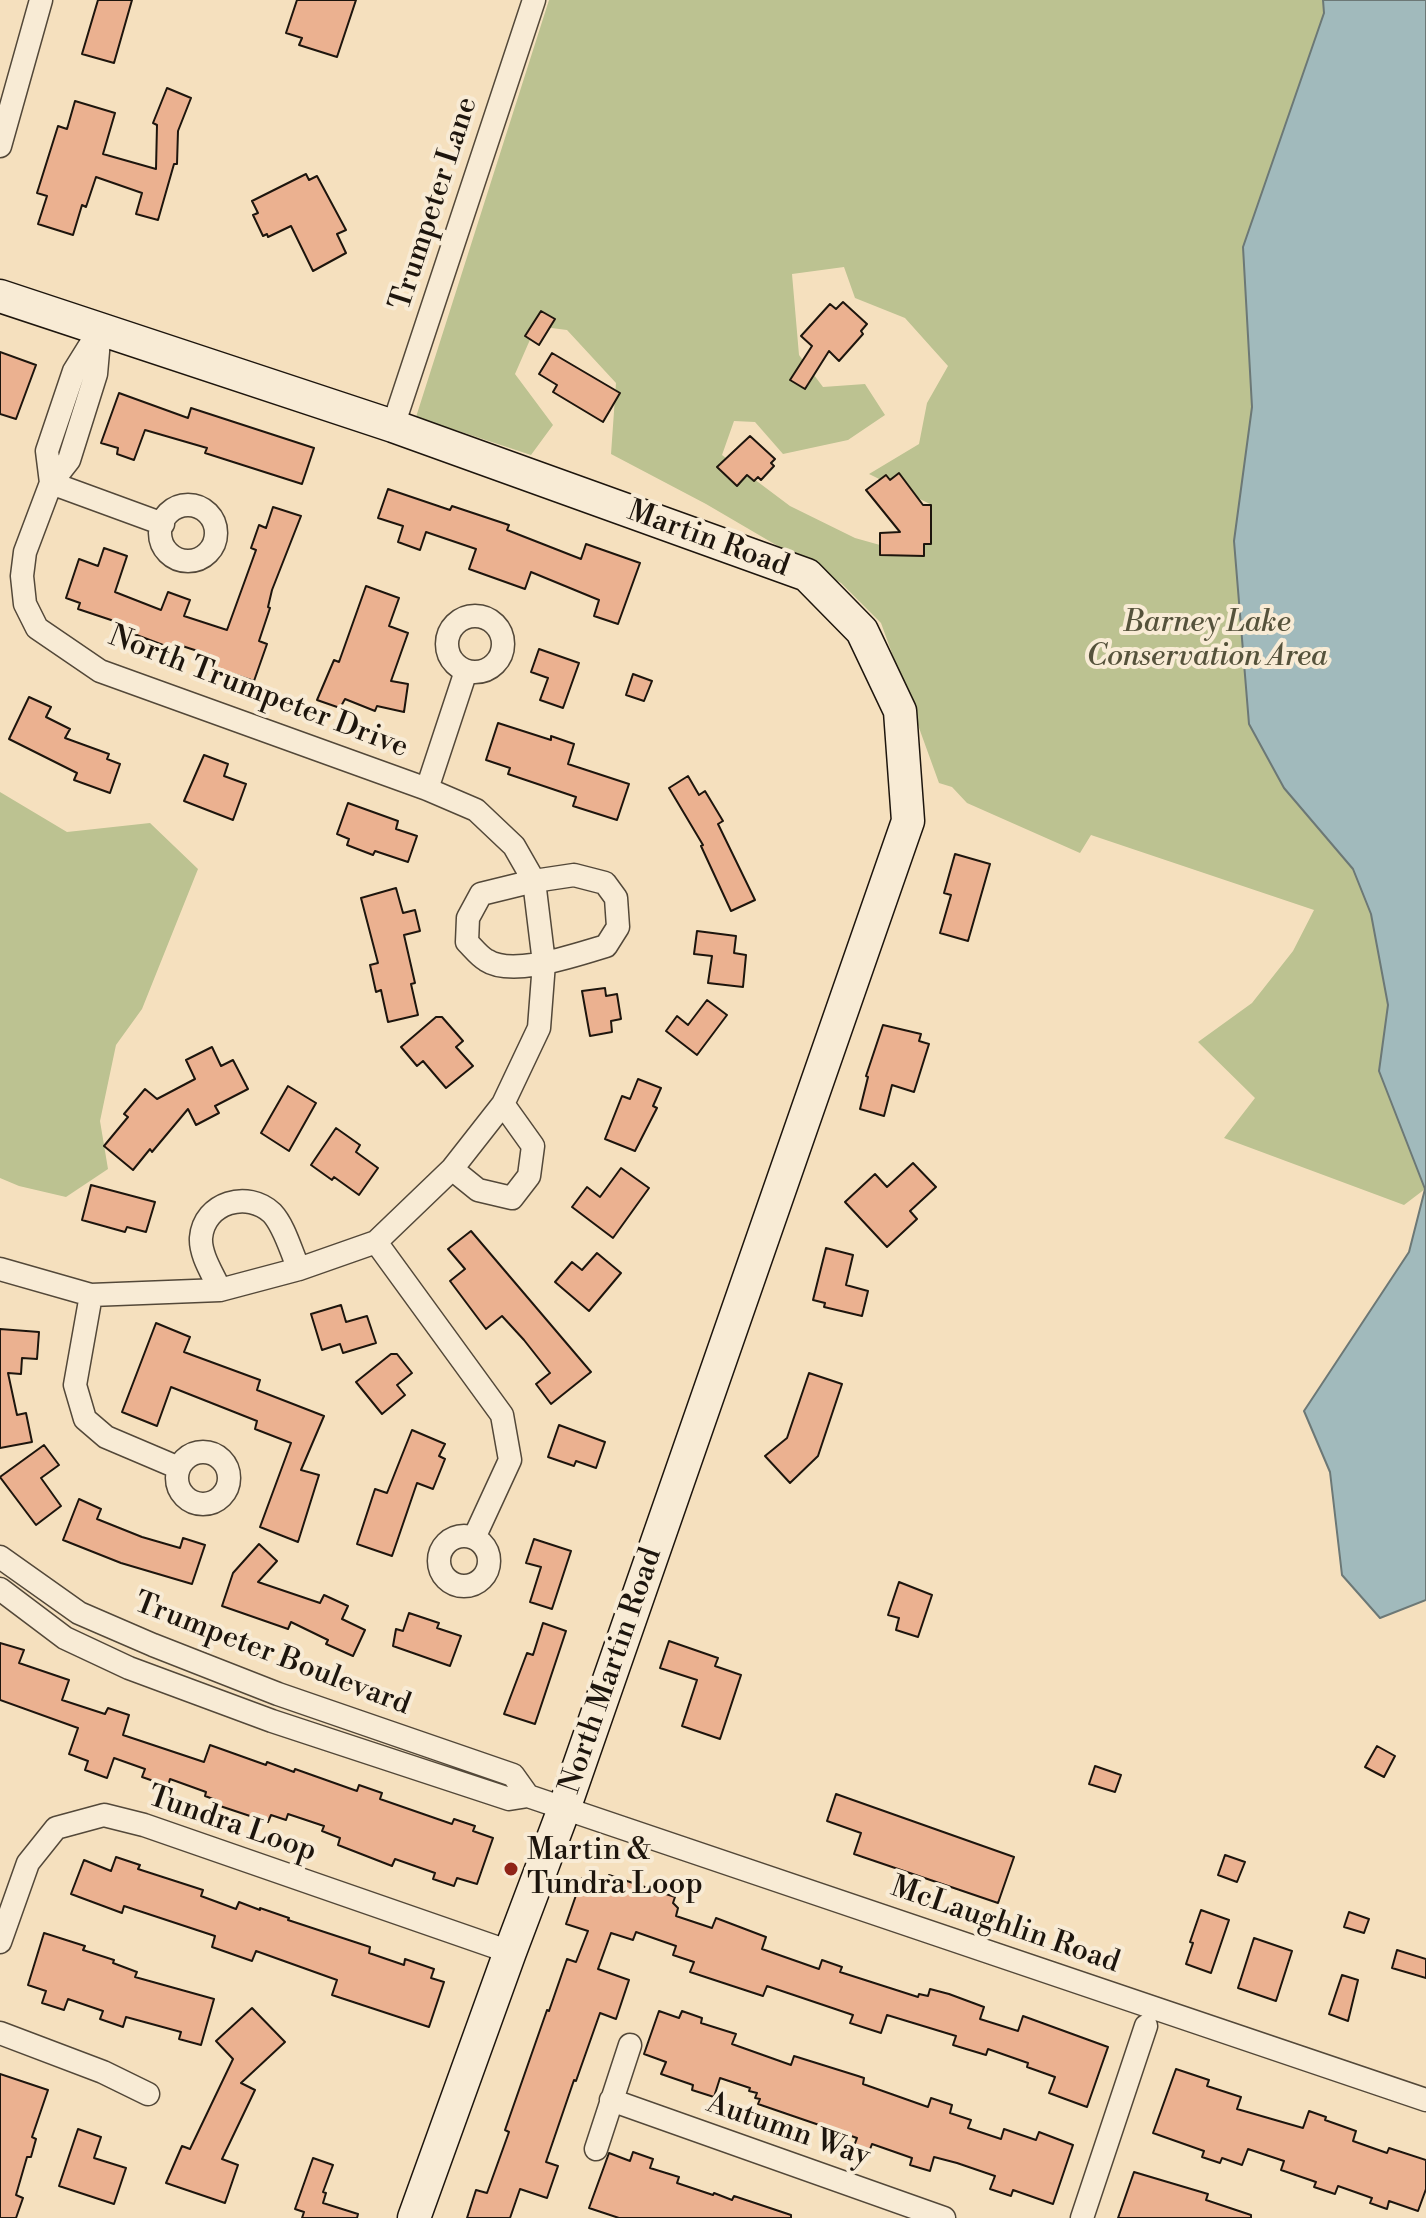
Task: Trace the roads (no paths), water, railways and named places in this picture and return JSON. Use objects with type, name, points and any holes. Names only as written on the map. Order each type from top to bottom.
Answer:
[{"type":"street","points":[[0,146],[41,0]]},
{"type":"street","name":"Trumpeter Lane","points":[[393,426],[534,0]]},
{"type":"street","name":"Martin Road","points":[[0,296],[393,426],[807,575],[862,631],[900,711],[908,821],[770,1212]]},
{"type":"street","name":"North Trumpeter Drive","points":[[0,1269],[91,1295],[220,1290],[299,1269],[376,1242],[452,1169],[503,1104],[539,1028],[544,963],[534,881],[514,846],[476,810],[427,789],[100,671],[37,628],[25,604],[22,576],[25,552],[51,483],[47,451],[74,371],[100,329]]},
{"type":"street","points":[[51,483],[163,524]]},
{"type":"street","name":"North Trumpeter Drive","points":[[427,789],[466,671]]},
{"type":"street","points":[[574,875],[605,883],[616,898],[618,927],[606,946],[544,963],[508,966],[487,961],[467,942],[468,918],[481,894],[534,881],[574,875]]},
{"type":"street","points":[[452,1169],[478,1190],[512,1198],[529,1176],[533,1146],[503,1104]]},
{"type":"street","points":[[220,1290],[203,1252],[201,1236],[206,1221],[217,1209],[231,1202],[247,1200],[262,1205],[274,1216],[299,1269]]},
{"type":"street","name":"North Martin Road","points":[[414,2218],[564,1809],[770,1212]]},
{"type":"street","points":[[376,1242],[502,1415],[510,1460],[474,1538]]},
{"type":"street","points":[[91,1295],[75,1385],[85,1419],[106,1437],[179,1468]]},
{"type":"street","name":"Trumpeter Boulevard","points":[[0,1557],[79,1613],[278,1694],[513,1775],[528,1796]]},
{"type":"street","name":"Trumpeter Boulevard","points":[[0,1589],[65,1638],[129,1668],[272,1721],[509,1799],[528,1796],[564,1809]]},
{"type":"street","name":"McLaughlin Road","points":[[564,1809],[1426,2100]]},
{"type":"street","name":"Tundra Loop","points":[[0,1942],[28,1863],[56,1828],[104,1815],[144,1825],[510,1952]]},
{"type":"street","points":[[1082,2218],[1146,2026]]},
{"type":"street","points":[[0,2033],[103,2072],[148,2094]]},
{"type":"street","points":[[596,2149],[630,2045]]},
{"type":"street","name":"Autumn Way","points":[[611,2100],[944,2218]]},
{"type":"water","points":[[1323,0],[1426,0],[1426,1600],[1380,1618],[1342,1575],[1330,1472],[1304,1411],[1409,1252],[1425,1189],[1379,1071],[1388,1005],[1371,914],[1353,869],[1284,788],[1249,724],[1234,541],[1252,407],[1243,247],[1324,13]]},
{"type":"place","name":"Martin & Tundra Loop","points":[[511,1869]]},
{"type":"park label","name":"Barney Lake Conservation Area","points":[[1207,641]]}]
